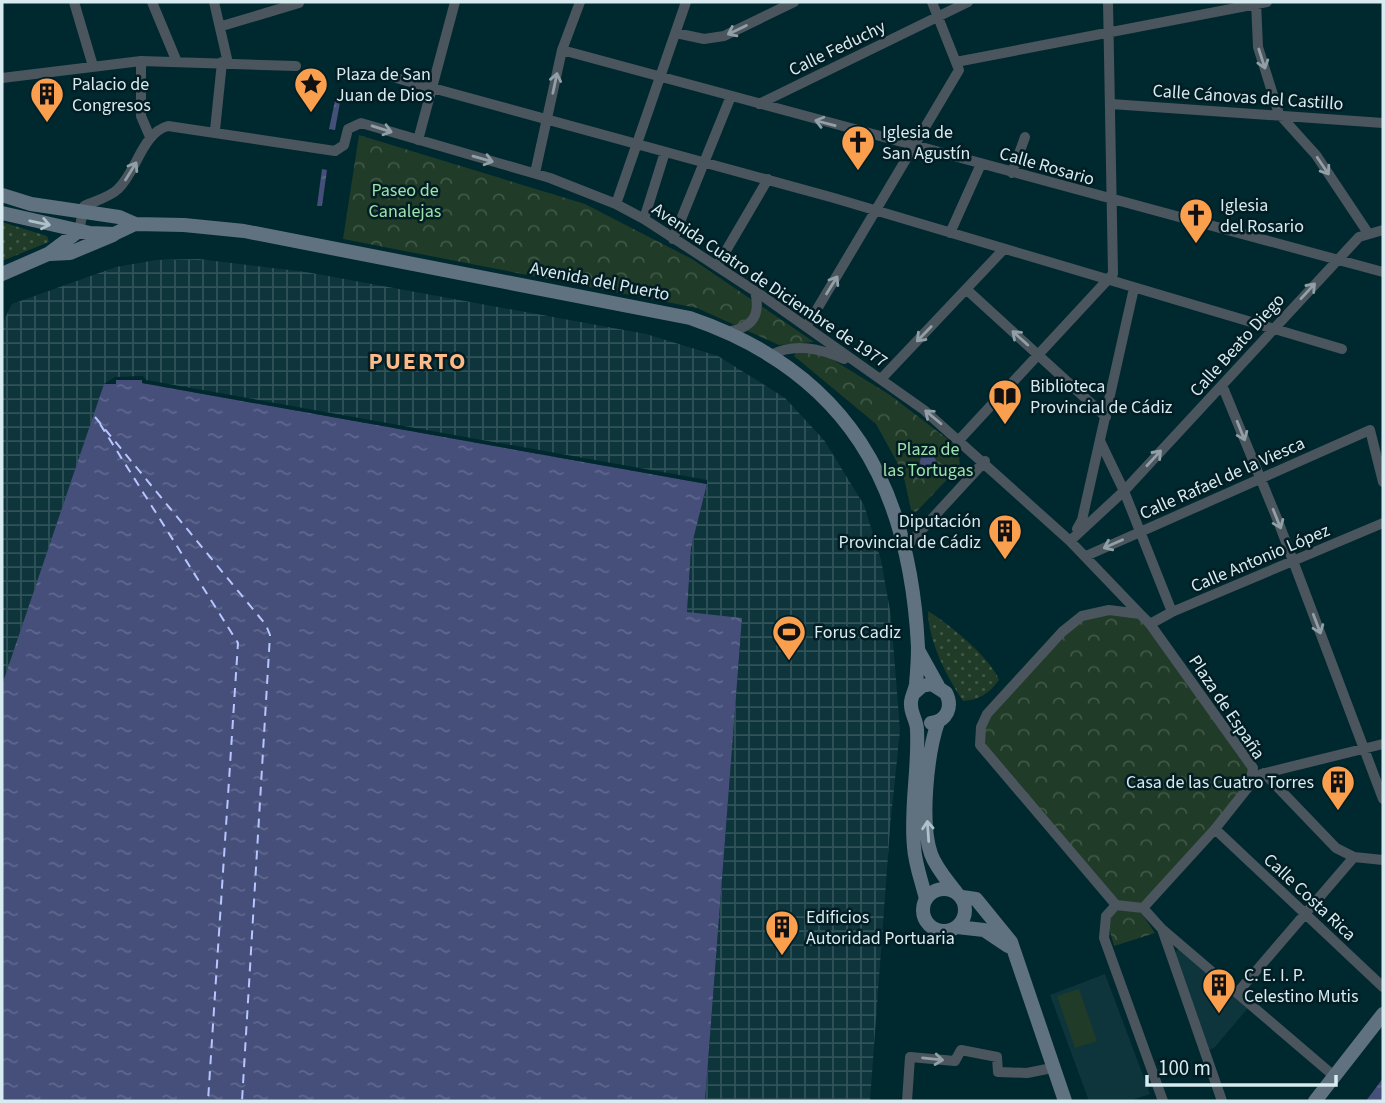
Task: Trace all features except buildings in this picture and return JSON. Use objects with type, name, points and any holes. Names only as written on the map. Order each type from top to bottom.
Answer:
[{"type":"street","points":[[74,2],[93,66]]},
{"type":"street","points":[[152,2],[177,62]]},
{"type":"street","points":[[2,274],[48,254],[79,230],[84,206],[117,191],[130,174],[150,137],[168,125],[215,130],[225,62],[222,26],[214,2]]},
{"type":"street","points":[[418,140],[455,2]]},
{"type":"street","points":[[535,173],[562,50],[580,2]]},
{"type":"street","points":[[616,204],[636,143],[663,77],[686,2]]},
{"type":"street","points":[[677,33],[704,39],[724,36],[794,2]]},
{"type":"street","points":[[807,326],[960,70],[936,18],[932,2]]},
{"type":"street","name":"Calle Feduchy","points":[[759,104],[968,2]]},
{"type":"street","points":[[960,439],[1114,274],[1108,2]]},
{"type":"street","points":[[222,26],[299,3]]},
{"type":"street","points":[[956,62],[1260,3],[1258,47],[1279,114],[1316,155],[1368,233],[1383,230]]},
{"type":"street","name":"Calle Rosario","points":[[562,50],[1112,201],[1383,272]]},
{"type":"street","points":[[141,61],[141,116],[150,137]]},
{"type":"street","points":[[2,78],[141,61],[296,66]]},
{"type":"street","points":[[385,75],[877,210],[1003,250],[1111,279],[1342,349]]},
{"type":"street","points":[[673,239],[731,96]]},
{"type":"street","name":"Calle Cánovas del Castillo","points":[[1111,104],[1383,123]]},
{"type":"street","name":"Avenida Cuatro de Diciembre de 1977","points":[[215,130],[335,151],[344,145],[348,129],[360,123],[535,173],[616,204],[644,219],[807,326],[882,378],[960,439],[1086,556],[1140,614]]},
{"type":"street","points":[[1012,173],[1025,136]]},
{"type":"street","points":[[644,219],[666,152]]},
{"type":"street","points":[[950,233],[981,164]]},
{"type":"street","points":[[717,266],[768,179]]},
{"type":"street","points":[[2,195],[31,204],[83,214],[120,217],[135,224]]},
{"type":"street","points":[[2,203],[19,207],[31,204]]},
{"type":"street","points":[[2,213],[79,230],[114,234]]},
{"type":"street","name":"Avenida del Puerto","points":[[48,254],[70,253],[135,224],[194,225],[244,231],[690,318],[727,332],[771,355],[831,404],[859,439],[890,496],[904,549],[918,649],[913,694]]},
{"type":"street","name":"Calle Beato Diego","points":[[1070,541],[1124,491],[1337,260],[1359,237],[1368,233]]},
{"type":"street","points":[[882,378],[1003,250]]},
{"type":"street","points":[[1070,541],[1082,520],[1134,288]]},
{"type":"street","points":[[966,289],[1106,417]]},
{"type":"street","points":[[727,332],[740,330],[754,321],[759,307],[755,291]]},
{"type":"street","points":[[771,355],[779,351],[814,348],[860,365]]},
{"type":"street","points":[[1223,385],[1293,560],[1383,799]]},
{"type":"street","name":"Calle Rafael de la Viesca","points":[[1086,556],[1370,430],[1383,482]]},
{"type":"street","points":[[1100,441],[1124,491],[1172,612]]},
{"type":"street","points":[[904,549],[985,461]]},
{"type":"street","name":"Calle Antonio López","points":[[1150,624],[1172,612],[1383,523]]},
{"type":"street","points":[[1140,614],[1109,610],[1082,616],[1073,623],[987,714],[980,746],[1093,874],[1116,905],[1143,908],[1163,929],[1334,1076]]},
{"type":"street","name":"Plaza de España","points":[[1140,614],[1150,624],[1253,768],[1250,785],[1215,830],[1143,908]]},
{"type":"street","name":"Avenida del Puerto","points":[[918,649],[938,686]]},
{"type":"street","points":[[957,927],[965,916],[959,894],[931,854],[927,825],[930,755],[938,722],[947,714],[950,703],[946,693],[938,686],[922,686],[913,694],[911,704],[917,731],[914,849],[926,899],[924,914],[931,926],[943,931],[957,927],[995,935],[1014,952]]},
{"type":"street","points":[[914,715],[926,723],[938,722]]},
{"type":"street","points":[[1251,776],[1383,744]]},
{"type":"street","points":[[1264,774],[1336,848],[1354,857],[1383,860]]},
{"type":"street","name":"Calle Costa Rica","points":[[1215,830],[1383,987]]},
{"type":"street","points":[[1238,992],[1354,857]]},
{"type":"street","points":[[926,899],[941,889],[976,899],[1004,932],[1014,952],[1065,1101]]},
{"type":"street","points":[[1116,905],[1106,916],[1104,938],[1163,1101]]},
{"type":"street","points":[[1163,929],[1222,1101]]},
{"type":"street","points":[[1315,1101],[1383,1014]]},
{"type":"street","points":[[907,1101],[910,1056],[955,1061],[961,1050],[998,1057],[998,1072],[1027,1073],[1052,1068]]},
{"type":"shaded area","points":[[199,259],[306,272],[646,334],[718,356],[785,398],[824,440],[864,505],[881,560],[891,616],[900,730],[870,1101],[705,1101],[742,618],[687,613],[691,548],[707,484],[104,385],[2,685],[2,324],[12,304],[116,267],[156,260]]},
{"type":"shaded area","name":"C. E. I. P. Celestino Mutis","points":[[1180,948],[1248,1008],[1214,1048],[1208,1050],[1175,952]]},
{"type":"shaded area","points":[[1105,974],[1150,1094],[1129,1101],[1089,1101],[1050,995]]},
{"type":"green space","name":"Paseo de Canalejas","points":[[359,135],[585,204],[692,259],[814,342],[779,345],[697,308],[343,239]]},
{"type":"green space","points":[[2,222],[47,236],[49,242],[2,261]]},
{"type":"green space","name":"Plaza de las Tortugas","points":[[797,351],[827,356],[890,395],[958,447],[960,466],[916,512],[911,510],[903,473],[876,424],[794,356]]},
{"type":"green space","points":[[928,611],[968,642],[994,671],[999,680],[984,695],[963,701],[935,646]]},
{"type":"green space","points":[[1094,612],[1140,614],[1253,768],[1250,785],[1143,908],[1116,905],[980,745],[983,721],[1062,632]]},
{"type":"green space","points":[[1118,909],[1140,911],[1155,933],[1114,946],[1107,921]]},
{"type":"green space","points":[[1079,989],[1097,1041],[1075,1048],[1057,996]]},
{"type":"water","points":[[336,96],[341,97],[335,130],[329,129]]},
{"type":"water","points":[[322,169],[327,170],[322,206],[317,206]]},
{"type":"water","points":[[115,380],[142,380],[142,383],[707,484],[691,548],[687,612],[742,618],[705,1101],[2,1101],[2,685],[104,384],[115,384]]},
{"type":"water","points":[[925,454],[931,454],[936,462],[934,468],[925,470],[920,465],[920,459]]},
{"type":"water","points":[[1383,1078],[1383,1101],[1366,1101]]},
{"type":"pier","points":[[143,376],[146,380],[707,480],[707,484],[142,383],[142,380],[116,380],[116,384],[104,384],[115,377]]},
{"type":"ferry route","points":[[95,417],[266,625],[270,635],[242,1101]]},
{"type":"ferry route","points":[[100,424],[238,643],[208,1101]]},
{"type":"place","name":"Plaza de San Juan de Dios","points":[[311,114]]},
{"type":"place","name":"Palacio de Congresos","points":[[47,124]]},
{"type":"place","name":"Iglesia de San Agustín","points":[[858,172]]},
{"type":"place","name":"Iglesia del Rosario","points":[[1196,245]]},
{"type":"place","name":"Biblioteca Provincial de Cádiz","points":[[1005,426]]},
{"type":"place","name":"Diputación Provincial de Cádiz","points":[[1005,561]]},
{"type":"place","name":"Forus Cadiz","points":[[789,662]]},
{"type":"place","name":"Casa de las Cuatro Torres","points":[[1338,812]]},
{"type":"place","name":"Edificios Autoridad Portuaria","points":[[782,957]]},
{"type":"place","name":"C. E. I. P. Celestino Mutis","points":[[1219,1015]]},
{"type":"district","name":"PUERTO","points":[[418,361]]}]
